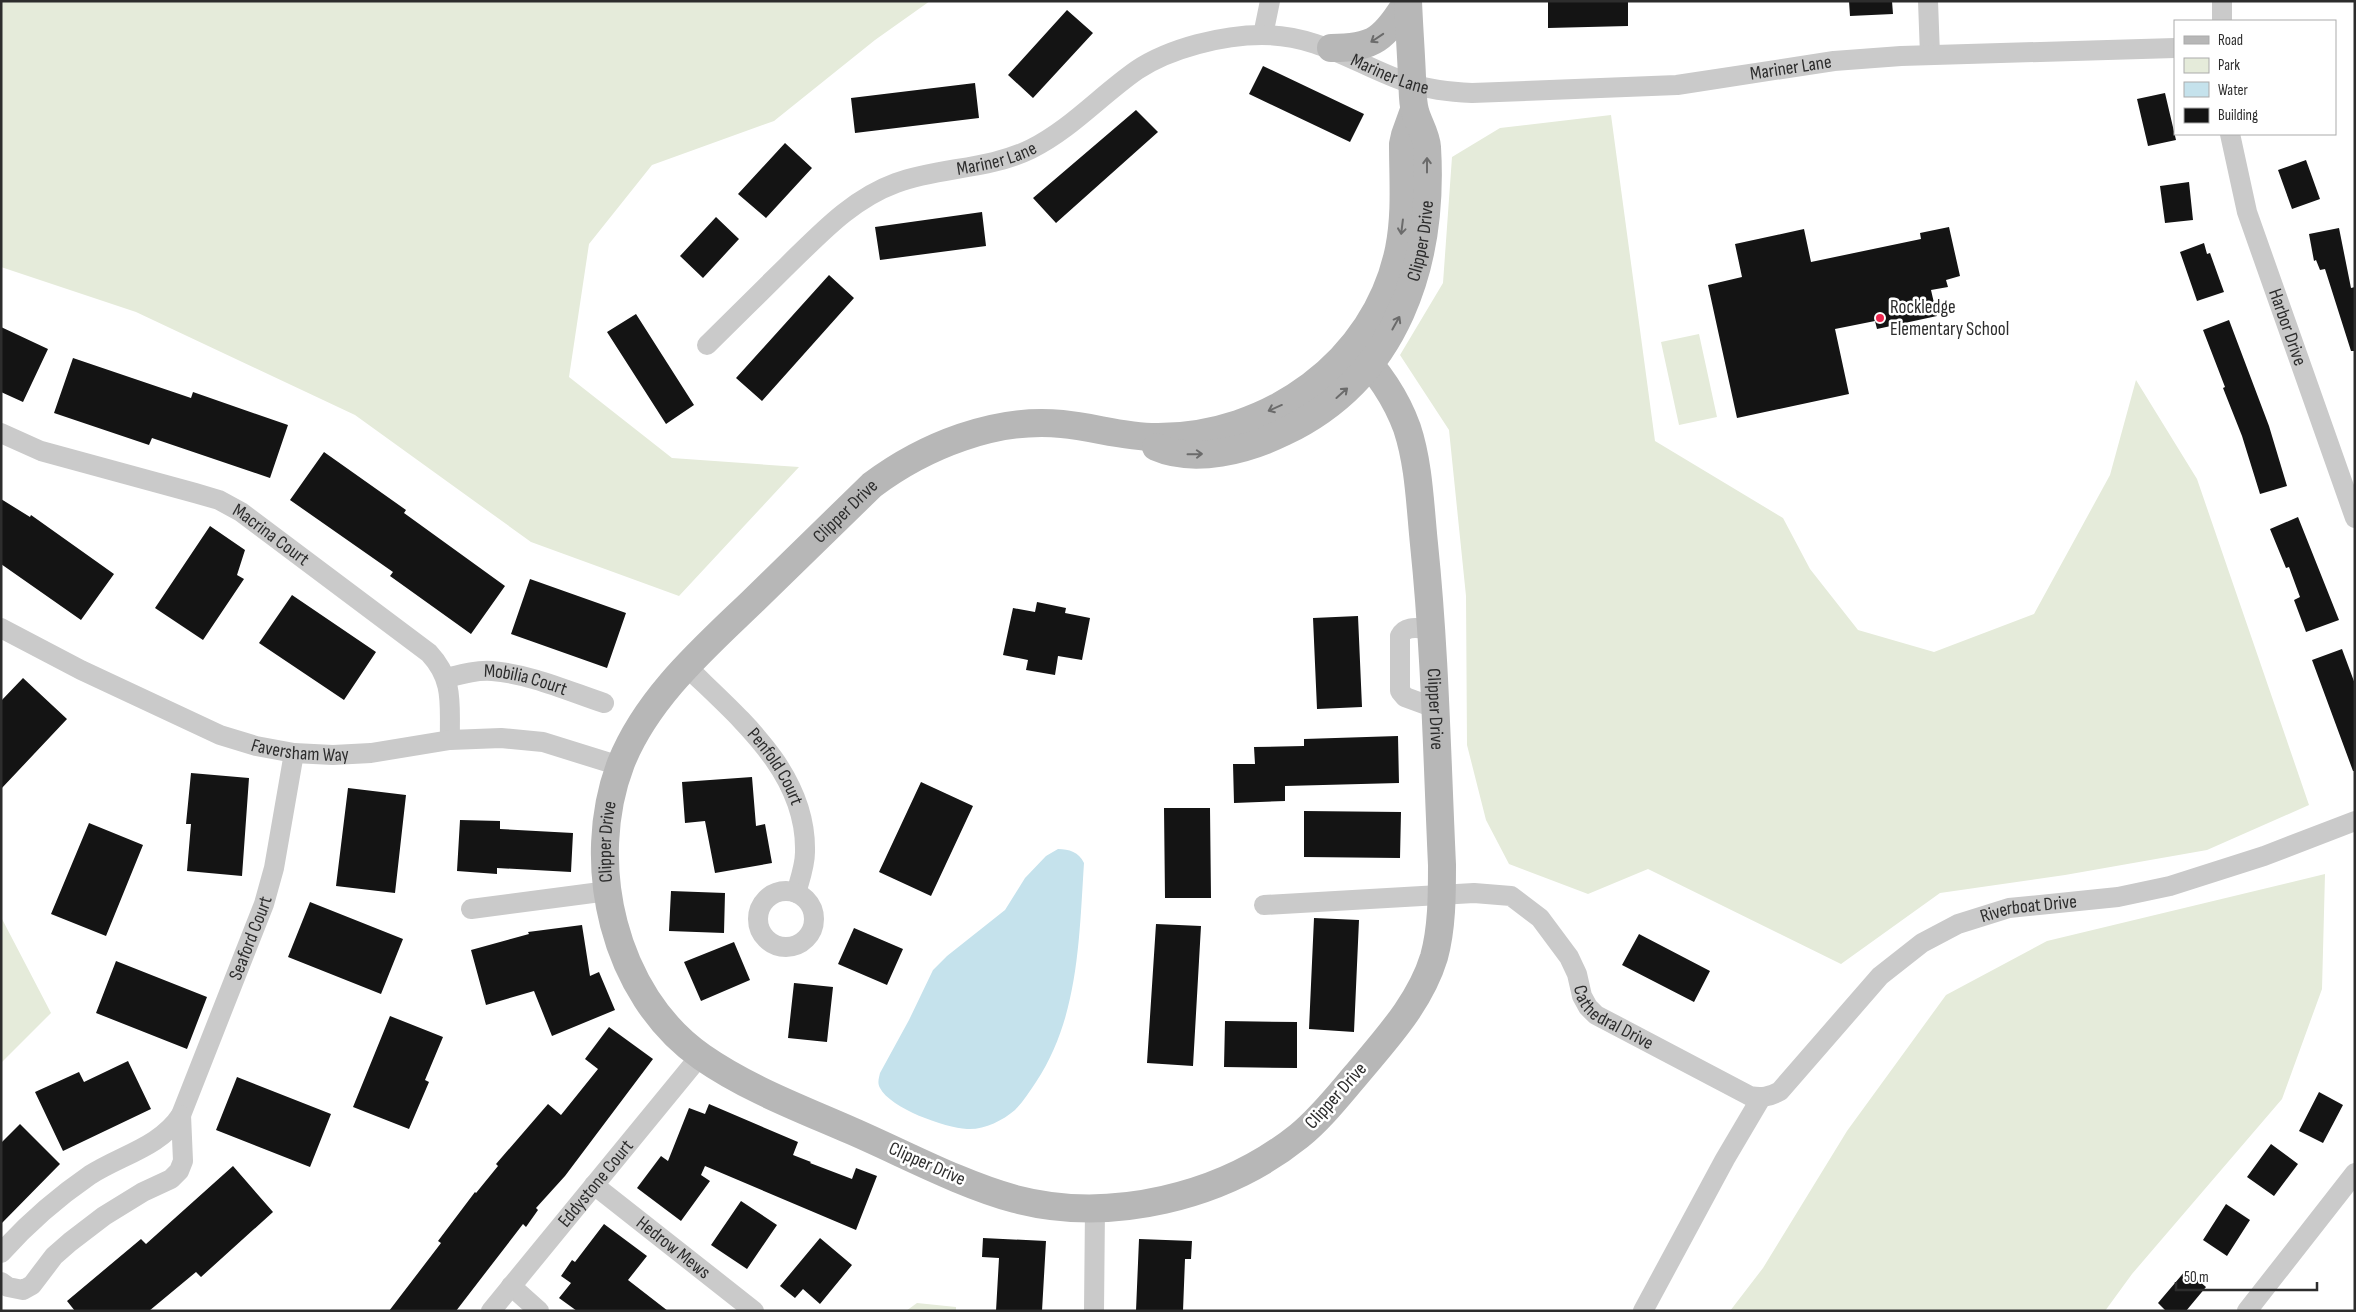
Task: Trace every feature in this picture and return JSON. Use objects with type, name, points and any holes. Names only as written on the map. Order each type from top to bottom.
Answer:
[{"type":"street","points":[[1263,35],[1270,1]]},
{"type":"street","points":[[1331,48],[1360,47],[1375,40],[1391,26],[1408,1]]},
{"type":"street","name":"Clipper Drive","points":[[1361,355],[1382,378],[1394,399],[1407,428],[1415,458],[1432,629],[1442,895],[1434,956],[1421,988],[1403,1018],[1321,1117],[1266,1160],[1232,1178],[1182,1195],[1139,1204],[1095,1208],[1052,1206],[1016,1199],[982,1188],[762,1091],[700,1056],[673,1031],[642,993],[628,965],[614,925],[605,863],[606,827],[612,792],[620,766],[642,722],[662,694],[687,667],[872,485],[907,461],[957,438],[1026,424],[1061,423],[1132,437],[1190,435],[1240,424],[1279,407],[1307,391],[1334,368],[1361,355],[1390,334],[1405,306],[1423,245],[1427,201],[1427,146],[1414,97],[1408,1]]},
{"type":"street","points":[[1928,1],[1930,55]]},
{"type":"street","points":[[2222,1],[2222,20]]},
{"type":"street","name":"Mariner Lane","points":[[707,345],[826,228],[850,207],[871,194],[896,183],[936,172],[974,167],[1008,159],[1053,136],[1138,70],[1184,49],[1229,37],[1263,35],[1312,42],[1331,48],[1414,97],[1677,85],[1834,61],[1930,55],[2174,48]]},
{"type":"street","name":"Harbor Drive","points":[[2230,135],[2247,212],[2348,478],[2355,518]]},
{"type":"street","name":"Macrina Court","points":[[1,433],[41,451],[203,495],[219,500],[241,512],[429,653],[440,665],[446,678],[450,740]]},
{"type":"street","name":"Faversham Way","points":[[1,628],[81,670],[220,735],[256,746],[294,753],[333,755],[371,753],[450,740],[501,738],[543,742],[620,766]]},
{"type":"street","name":"Penfold Court","points":[[687,667],[757,736],[776,761],[793,795],[804,829],[805,852],[796,893]]},
{"type":"street","name":"Mobilia Court","points":[[446,678],[472,672],[492,671],[516,675],[604,703]]},
{"type":"street","name":"Seaford Court","points":[[1,1253],[53,1204],[90,1175],[160,1139],[172,1128],[181,1115],[264,904],[274,868],[294,753]]},
{"type":"street","name":"Riverboat Drive","points":[[1761,1098],[1770,1096],[1780,1090],[1880,976],[1922,943],[1958,924],[2009,908],[2118,897],[2170,886],[2264,856],[2355,821]]},
{"type":"street","points":[[471,909],[608,891]]},
{"type":"street","name":"Cathedral Drive","points":[[1264,905],[1474,892],[1511,896],[1540,918],[1569,957],[1577,974],[1582,996],[1588,1007],[1596,1015],[1750,1096],[1761,1098]]},
{"type":"street","name":"Eddystone Court","points":[[491,1311],[700,1056]]},
{"type":"street","points":[[1643,1311],[1725,1159],[1761,1098]]},
{"type":"street","name":"Seaford Court","points":[[1,1282],[8,1287],[23,1290],[32,1285],[54,1256],[104,1216],[143,1192],[171,1179],[179,1171],[183,1161],[181,1115]]},
{"type":"street","points":[[2247,1311],[2355,1173]]},
{"type":"street","name":"Hedrow Mews","points":[[594,1185],[754,1311]]},
{"type":"street","points":[[1094,1311],[1095,1208]]},
{"type":"street","points":[[511,1286],[539,1311]]},
{"type":"green space","points":[[1,1],[930,1],[875,40],[774,121],[652,165],[589,244],[569,377],[672,458],[799,467],[679,596],[531,542],[355,415],[136,312],[1,267]]},
{"type":"green space","points":[[1611,115],[1655,441],[1783,518],[1810,569],[1858,630],[1934,652],[2034,614],[2110,475],[2136,380],[2197,479],[2309,805],[2207,850],[2065,875],[1940,893],[1841,964],[1648,869],[1588,894],[1509,864],[1486,820],[1467,745],[1466,596],[1449,430],[1400,355],[1443,283],[1452,157],[1500,128]]},
{"type":"green space","points":[[1699,334],[1717,417],[1679,425],[1661,342]]},
{"type":"green space","points":[[2325,874],[2322,989],[2282,1099],[2132,1274],[2105,1311],[1730,1311],[1763,1268],[1847,1131],[1946,995],[2047,941]]},
{"type":"green space","points":[[1,917],[51,1013],[1,1063]]},
{"type":"green space","points":[[917,1303],[956,1307],[956,1311],[906,1311]]},
{"type":"water","points":[[1058,849],[1073,852],[1084,863],[1078,949],[1069,1004],[1061,1031],[1050,1057],[1036,1082],[1015,1110],[999,1121],[980,1128],[957,1128],[932,1121],[895,1103],[880,1088],[878,1082],[880,1073],[909,1020],[933,970],[947,956],[1005,910],[1025,878],[1046,856]]},
{"type":"building","points":[[1548,1],[1628,1],[1628,26],[1548,28]]},
{"type":"building","points":[[1849,1],[1892,1],[1893,14],[1850,16]]},
{"type":"building","points":[[1067,10],[1093,33],[1033,98],[1008,75]]},
{"type":"building","points":[[1263,66],[1364,114],[1350,142],[1249,94]]},
{"type":"building","points":[[975,83],[979,118],[855,133],[851,98]]},
{"type":"building","points":[[2165,93],[2176,140],[2148,146],[2137,99]]},
{"type":"building","points":[[1136,110],[1158,132],[1056,223],[1033,198]]},
{"type":"building","points":[[785,143],[812,168],[766,218],[738,194]]},
{"type":"building","points":[[2306,160],[2320,199],[2292,209],[2278,170]]},
{"type":"building","points":[[2189,182],[2193,220],[2165,223],[2160,186]]},
{"type":"building","points":[[982,212],[986,246],[880,260],[875,227]]},
{"type":"building","points":[[716,217],[739,239],[703,278],[680,256]]},
{"type":"building","name":"Rockledge Elementary School","points":[[1949,227],[1960,276],[1946,280],[1948,287],[1931,290],[1937,316],[1877,329],[1875,321],[1835,329],[1849,394],[1737,418],[1708,285],[1742,277],[1735,244],[1804,229],[1811,262],[1921,239],[1920,233]]},
{"type":"building","points":[[2339,228],[2351,288],[2355,287],[2355,351],[2351,351],[2325,269],[2320,270],[2316,260],[2314,261],[2309,234]]},
{"type":"building","points":[[2204,243],[2207,254],[2210,253],[2224,292],[2197,301],[2180,252]]},
{"type":"building","points":[[829,275],[854,298],[762,401],[736,378]]},
{"type":"building","points":[[636,314],[694,405],[666,424],[607,332]]},
{"type":"building","points":[[2229,320],[2269,426],[2287,486],[2260,494],[2242,436],[2223,388],[2225,387],[2203,330]]},
{"type":"building","points":[[1,327],[48,349],[23,402],[1,392]]},
{"type":"building","points":[[73,358],[191,398],[193,392],[288,425],[270,478],[152,438],[149,445],[54,413]]},
{"type":"building","points":[[324,452],[406,510],[404,513],[505,586],[471,634],[390,576],[393,572],[290,500]]},
{"type":"building","points":[[1,499],[30,517],[31,515],[114,574],[81,620],[1,564]]},
{"type":"building","points":[[2298,517],[2339,620],[2306,632],[2294,600],[2300,597],[2289,567],[2286,568],[2270,529]]},
{"type":"building","points":[[210,526],[245,550],[237,575],[244,579],[203,640],[155,608]]},
{"type":"building","points":[[530,579],[626,613],[607,668],[511,634]]},
{"type":"building","points":[[292,595],[376,652],[344,700],[259,643]]},
{"type":"building","points":[[1037,602],[1066,608],[1065,613],[1090,618],[1082,660],[1058,656],[1055,675],[1026,670],[1028,660],[1003,655],[1013,608],[1035,612]]},
{"type":"building","points":[[1358,616],[1362,707],[1317,709],[1313,618]]},
{"type":"building","points":[[2342,649],[2355,684],[2355,771],[2353,771],[2312,660]]},
{"type":"building","points":[[23,678],[67,719],[1,789],[1,701]]},
{"type":"building","points":[[1398,736],[1399,783],[1285,786],[1285,801],[1234,803],[1233,764],[1255,764],[1254,747],[1304,746],[1304,739]]},
{"type":"building","points":[[191,773],[249,778],[242,876],[187,871],[191,824],[186,824]]},
{"type":"building","points":[[752,777],[756,826],[765,824],[772,863],[715,873],[705,821],[685,823],[682,782]]},
{"type":"building","points":[[921,782],[973,806],[931,896],[879,872]]},
{"type":"building","points":[[348,788],[406,795],[395,893],[336,886]]},
{"type":"building","points":[[1164,808],[1210,808],[1211,898],[1165,898]]},
{"type":"building","points":[[1304,811],[1401,812],[1400,858],[1304,857]]},
{"type":"building","points":[[460,820],[500,821],[500,829],[573,833],[571,872],[497,868],[497,874],[457,871]]},
{"type":"building","points":[[89,823],[143,845],[106,936],[51,914]]},
{"type":"building","points":[[671,891],[725,893],[724,933],[669,931]]},
{"type":"building","points":[[310,902],[403,939],[381,994],[288,957]]},
{"type":"building","points":[[1314,918],[1359,920],[1354,1032],[1309,1029]]},
{"type":"building","points":[[1156,924],[1201,926],[1193,1066],[1147,1063]]},
{"type":"building","points":[[582,925],[590,976],[599,972],[615,1010],[552,1036],[534,991],[486,1005],[471,950],[529,934],[528,932]]},
{"type":"building","points":[[854,928],[903,949],[887,985],[838,964]]},
{"type":"building","points":[[1639,934],[1710,971],[1694,1002],[1622,965]]},
{"type":"building","points":[[734,942],[750,980],[701,1001],[684,962]]},
{"type":"building","points":[[116,961],[207,997],[187,1049],[96,1013]]},
{"type":"building","points":[[794,983],[833,987],[827,1042],[788,1038]]},
{"type":"building","points":[[390,1016],[443,1037],[425,1080],[429,1082],[409,1129],[353,1107]]},
{"type":"building","points":[[1225,1021],[1297,1022],[1297,1068],[1224,1067]]},
{"type":"building","points":[[609,1027],[653,1059],[565,1176],[536,1208],[538,1210],[526,1227],[523,1224],[456,1311],[389,1311],[441,1243],[438,1241],[475,1192],[498,1166],[496,1164],[548,1104],[561,1115],[598,1069],[585,1059]]},
{"type":"building","points":[[128,1061],[151,1109],[63,1151],[35,1092],[79,1072],[84,1082]]},
{"type":"building","points":[[237,1077],[331,1114],[310,1167],[216,1130]]},
{"type":"building","points":[[2319,1092],[2343,1105],[2323,1143],[2299,1131]]},
{"type":"building","points":[[709,1104],[798,1142],[793,1155],[810,1163],[852,1179],[856,1168],[877,1176],[856,1230],[705,1166],[701,1175],[710,1181],[681,1221],[637,1188],[661,1156],[668,1161],[689,1108],[705,1114]]},
{"type":"building","points":[[20,1124],[60,1164],[1,1224],[1,1143]]},
{"type":"building","points":[[2271,1144],[2298,1164],[2274,1196],[2247,1177]]},
{"type":"building","points":[[233,1166],[273,1212],[201,1277],[196,1272],[149,1311],[75,1311],[67,1301],[141,1239],[146,1244]]},
{"type":"building","points":[[741,1201],[777,1225],[747,1269],[711,1245]]},
{"type":"building","points":[[2226,1204],[2250,1220],[2227,1256],[2203,1240]]},
{"type":"building","points":[[604,1224],[647,1256],[628,1280],[668,1311],[577,1311],[559,1298],[571,1283],[561,1276],[572,1260],[575,1262]]},
{"type":"building","points":[[820,1238],[852,1265],[820,1304],[803,1289],[795,1298],[780,1286]]},
{"type":"building","points":[[983,1238],[1046,1241],[1042,1311],[996,1311],[999,1258],[982,1257]]},
{"type":"building","points":[[1139,1239],[1192,1241],[1191,1259],[1185,1259],[1183,1311],[1136,1311]]},
{"type":"building","points":[[2186,1270],[2206,1287],[2186,1311],[2166,1311],[2158,1303]]},
{"type":"place","name":"Rockledge Elementary School","points":[[1880,318]]}]
